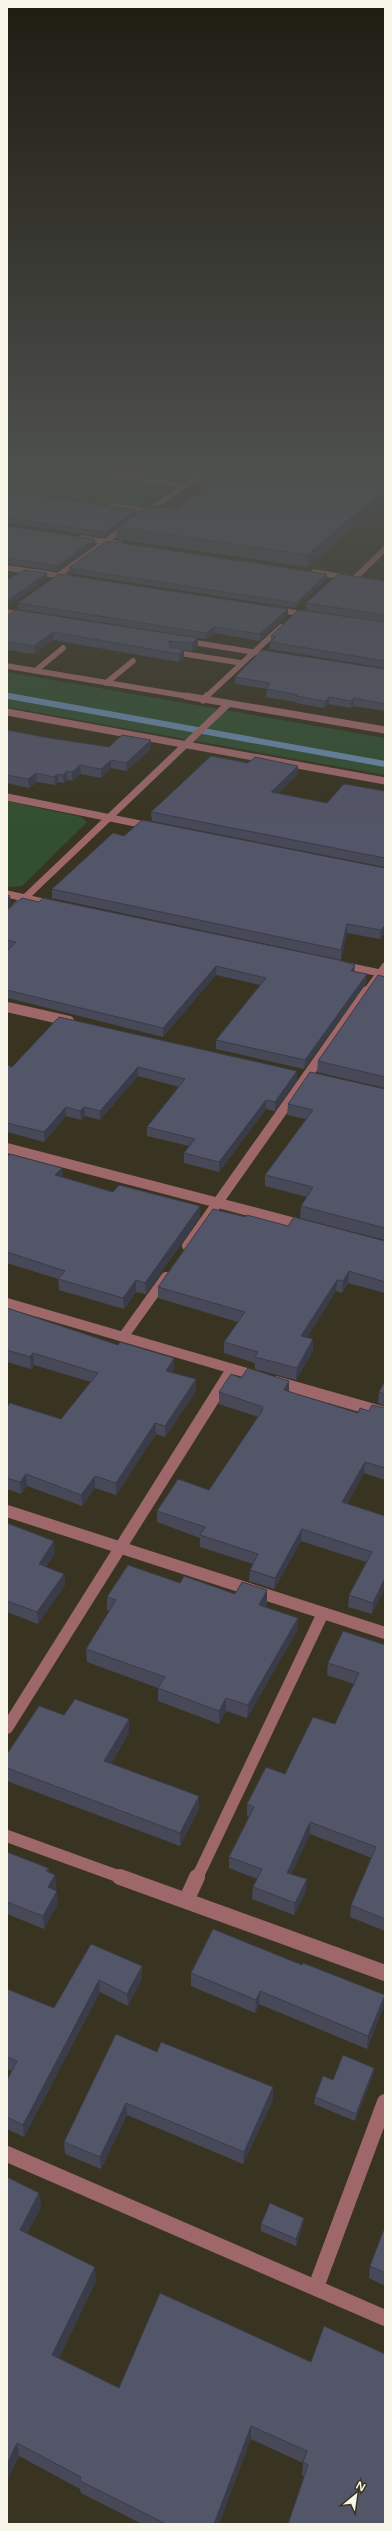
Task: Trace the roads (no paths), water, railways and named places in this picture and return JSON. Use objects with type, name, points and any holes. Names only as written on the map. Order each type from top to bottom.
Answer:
[{"type":"street","points":[[7,612],[13,607]]},
{"type":"street","points":[[291,618],[302,607]]},
{"type":"street","points":[[265,608],[318,616]]},
{"type":"street","points":[[7,612],[30,615]]},
{"type":"street","points":[[203,700],[286,622]]},
{"type":"street","points":[[177,639],[277,656]]},
{"type":"street","points":[[35,671],[63,648]]},
{"type":"street","points":[[172,652],[242,663]]},
{"type":"street","points":[[106,683],[133,661]]},
{"type":"street","points":[[7,666],[385,730]]},
{"type":"street","points":[[7,915],[228,704]]},
{"type":"street","points":[[7,712],[385,781]]},
{"type":"street","points":[[7,797],[162,828]]},
{"type":"street","points":[[7,894],[63,906]]},
{"type":"street","points":[[182,1254],[301,1075],[383,971],[334,963]]},
{"type":"street","points":[[7,1007],[76,1023]]},
{"type":"street","points":[[301,1075],[319,1079]]},
{"type":"street","points":[[7,1148],[316,1228]]},
{"type":"street","points":[[123,1338],[172,1267]]},
{"type":"street","points":[[7,1303],[385,1413]]},
{"type":"street","points":[[7,1728],[122,1547],[232,1369]]},
{"type":"street","points":[[7,1511],[385,1633]]},
{"type":"street","points":[[186,1901],[323,1613]]},
{"type":"street","points":[[7,1836],[385,1973]]},
{"type":"street","points":[[316,2287],[385,2102]]},
{"type":"street","points":[[7,2154],[385,2318]]},
{"type":"waterway","points":[[7,696],[13,697]]},
{"type":"waterway","points":[[9,696],[13,697]]},
{"type":"waterway","points":[[13,697],[385,764]]}]
